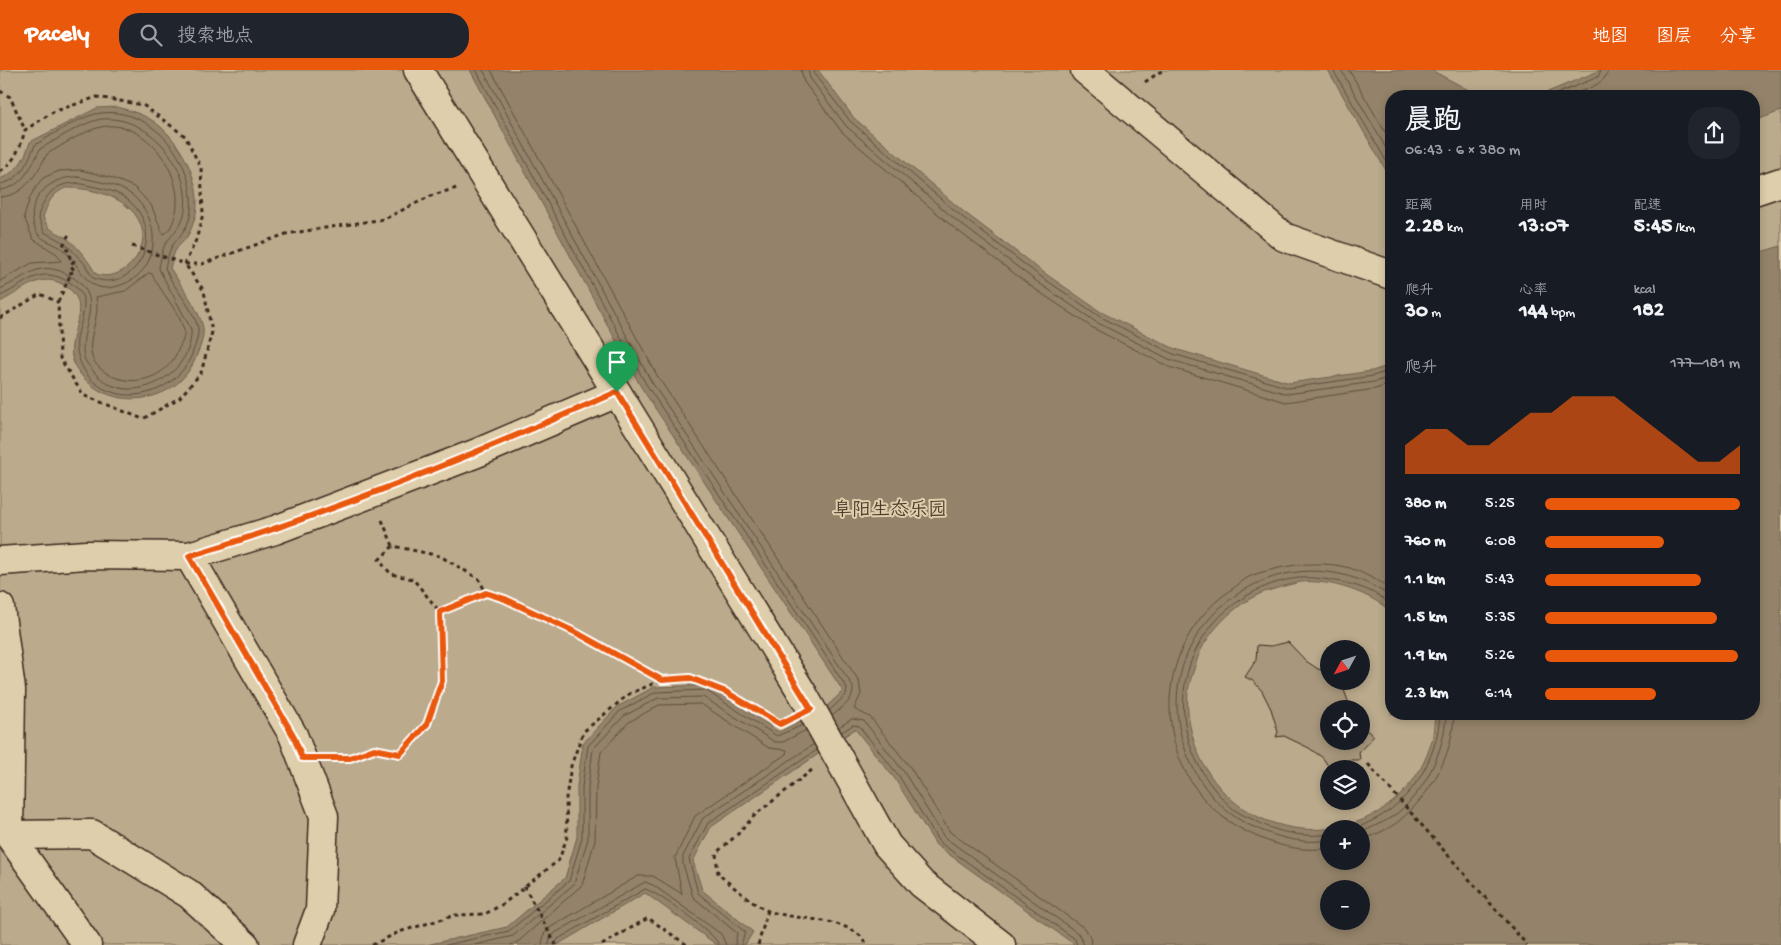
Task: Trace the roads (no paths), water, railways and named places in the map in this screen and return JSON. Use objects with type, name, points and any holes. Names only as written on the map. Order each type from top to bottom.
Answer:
[{"type":"lane","points":[[418,70],[807,702],[887,845],[922,884],[1001,945]]},
{"type":"lane","points":[[1084,70],[1284,237],[1385,273]]},
{"type":"lane","points":[[1760,189],[1781,182]]},
{"type":"lane","points":[[0,561],[86,555],[189,556],[275,530],[371,494],[477,453],[617,392]]},
{"type":"lane","points":[[189,556],[293,735],[324,816],[320,910],[307,945]]},
{"type":"lane","points":[[0,608],[11,690],[4,829],[87,945]]},
{"type":"lane","points":[[4,829],[92,834],[190,894],[245,945]]},
{"type":"water","points":[[470,70],[818,70],[854,118],[964,212],[1043,272],[1101,312],[1175,349],[1290,383],[1372,371],[1385,367],[1385,607],[1361,593],[1324,583],[1301,582],[1260,594],[1248,600],[1226,617],[1208,638],[1190,680],[1188,717],[1194,740],[1199,755],[1221,789],[1250,812],[1284,826],[1320,829],[1320,870],[1370,870],[1370,820],[1361,820],[1387,806],[1413,780],[1431,744],[1434,720],[1760,720],[1760,252],[1781,246],[1781,945],[1075,945],[936,845],[895,779],[855,729],[711,827],[693,861],[702,890],[753,932],[745,945],[717,945],[645,893],[557,945],[426,945],[507,927],[565,878],[577,837],[577,786],[583,743],[617,707],[654,687],[707,685],[779,732],[824,709],[843,691],[641,387]]},
{"type":"water","points":[[1328,70],[1431,70],[1469,90],[1385,90],[1385,169]]},
{"type":"water","points":[[1601,70],[1781,70],[1781,111],[1760,119],[1760,90],[1553,90]]},
{"type":"water","points":[[118,107],[141,115],[166,132],[176,144],[191,171],[197,200],[192,228],[175,252],[170,268],[198,313],[203,328],[201,343],[196,357],[186,374],[173,387],[156,395],[138,399],[120,398],[103,392],[87,381],[75,366],[72,346],[79,305],[75,296],[68,288],[59,282],[41,281],[25,287],[0,302],[0,179],[16,169],[30,142],[97,108]],"holes":[[[65,188],[75,188],[111,196],[131,209],[138,218],[143,238],[141,248],[137,257],[123,270],[105,276],[96,274],[77,247],[51,229],[46,223],[43,217],[53,197]]]},
{"type":"park label","name":"阜阳生态乐园","points":[[890,508]]}]
